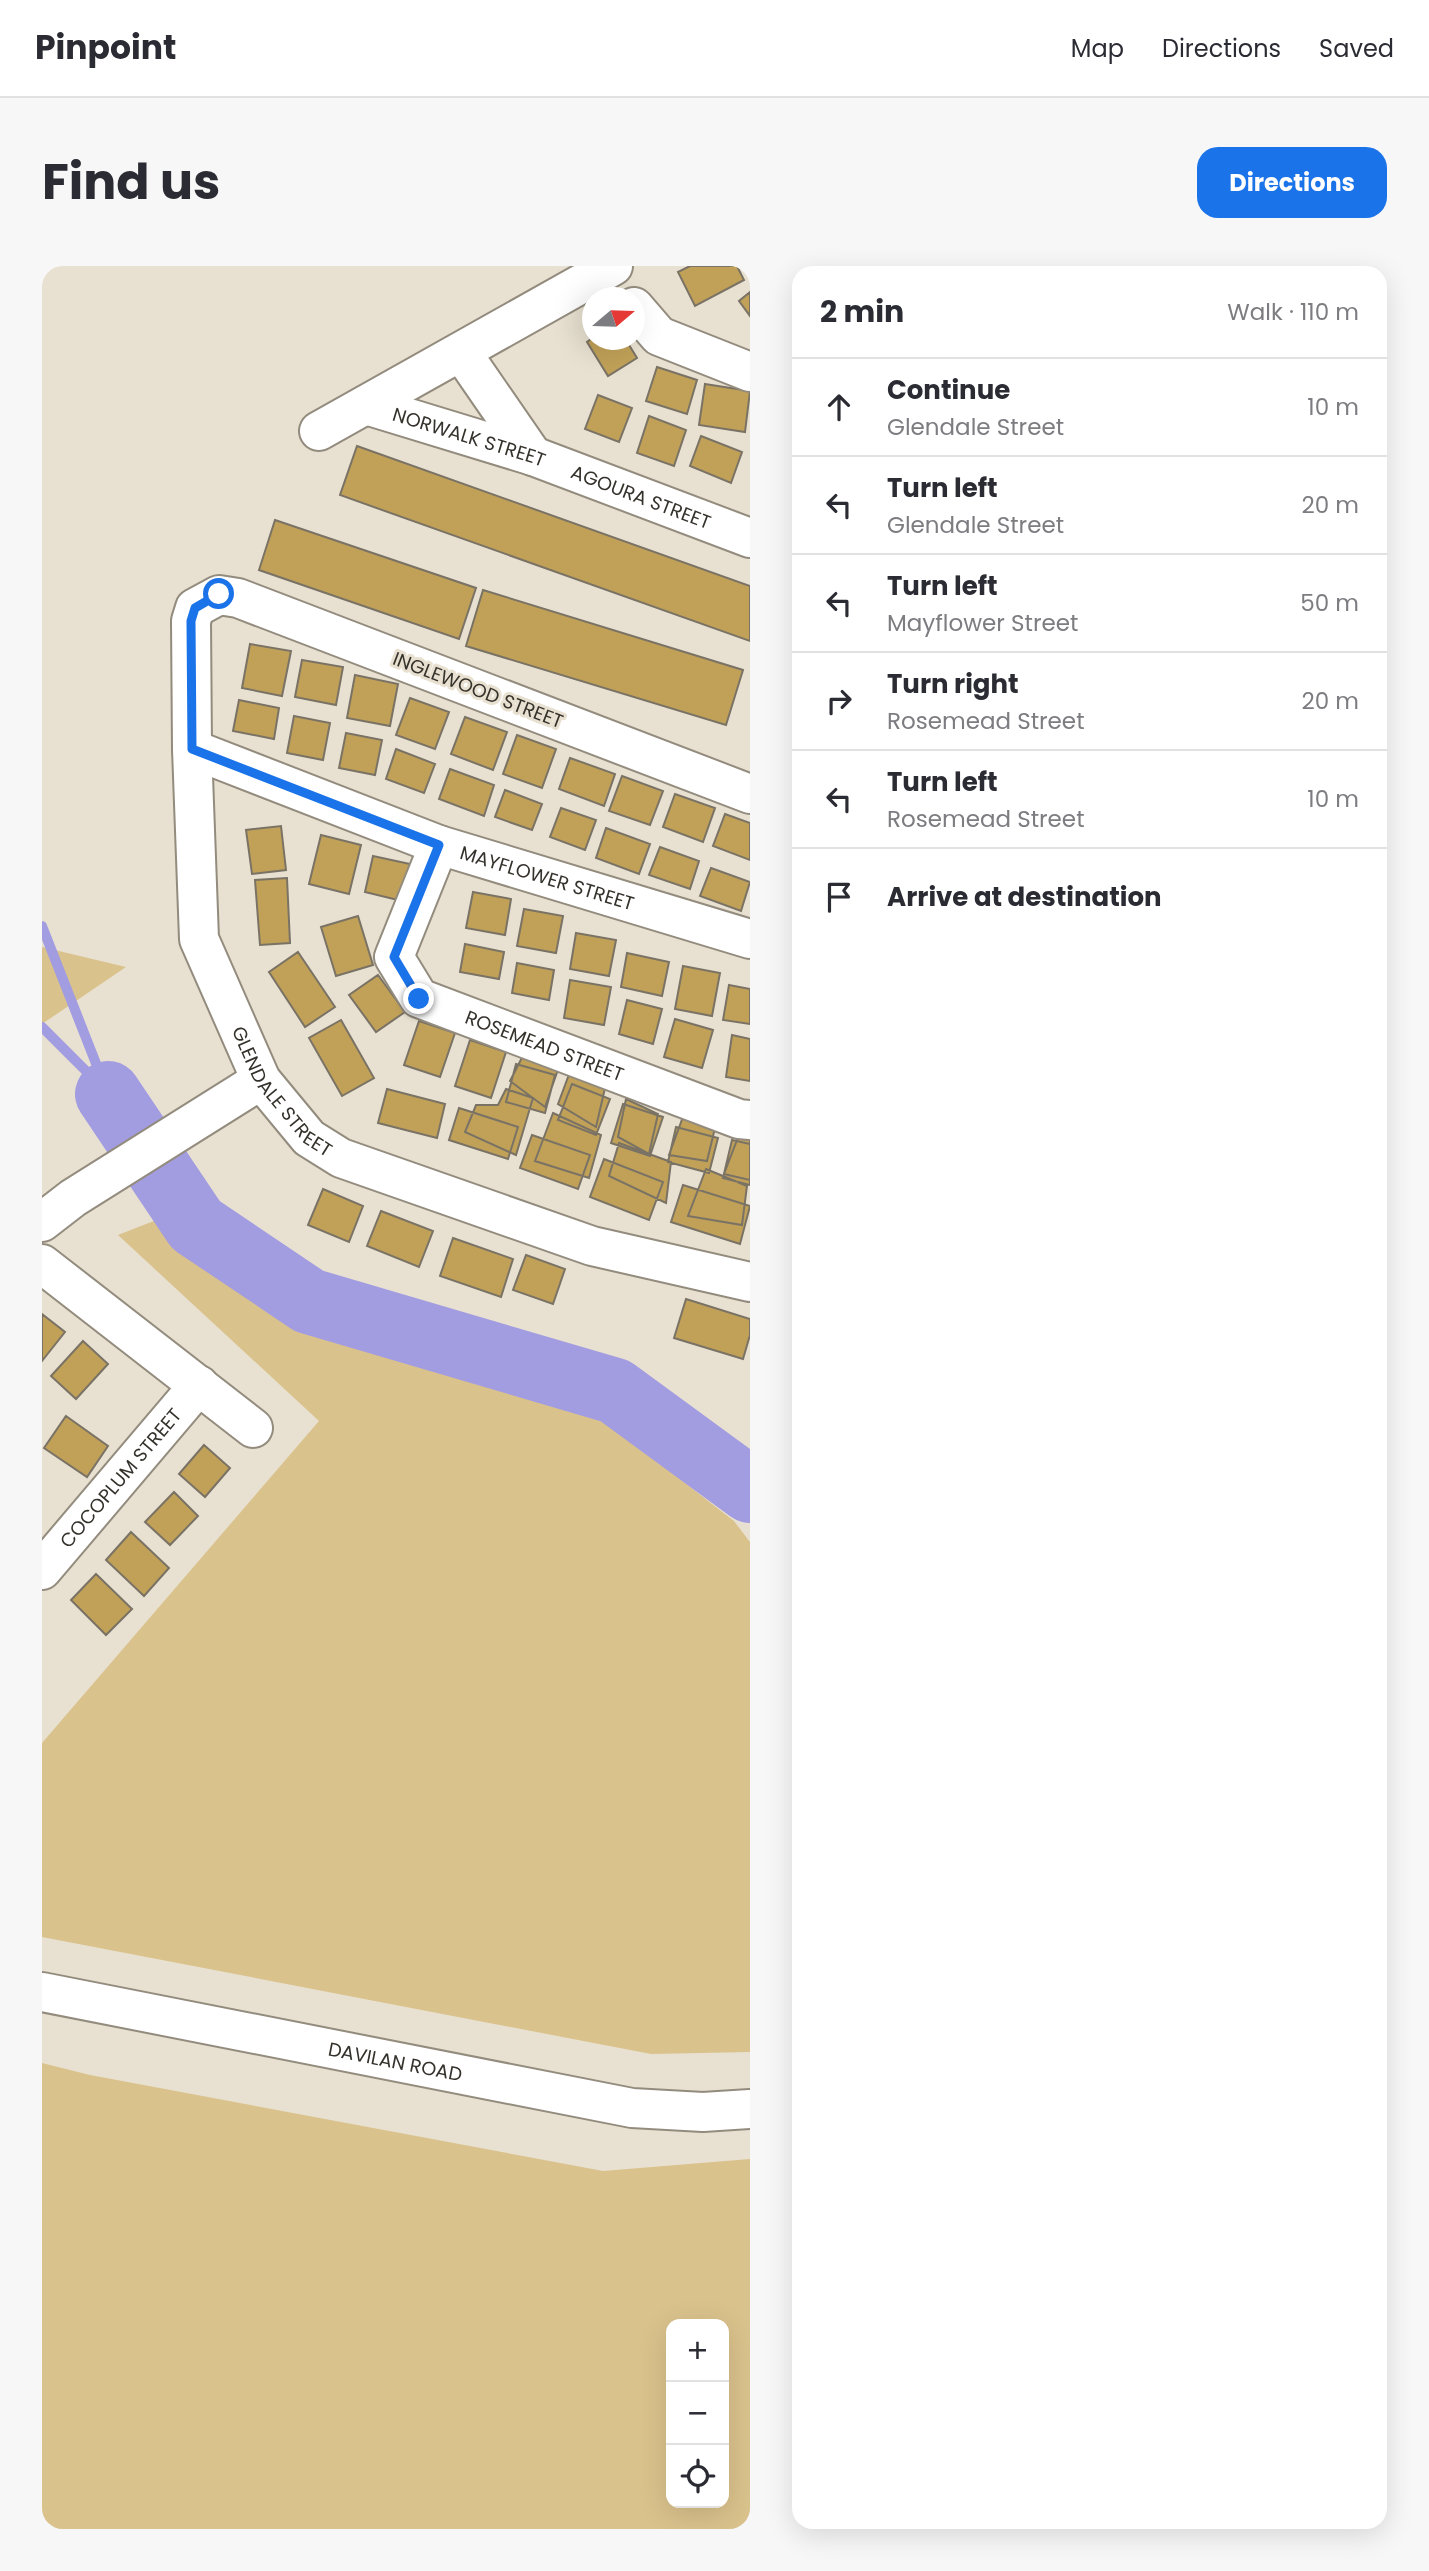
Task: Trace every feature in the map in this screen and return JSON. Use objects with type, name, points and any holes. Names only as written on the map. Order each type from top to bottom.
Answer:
[{"type":"street","points":[[318,431],[462,353],[615,278]]},
{"type":"street","points":[[645,319],[659,336],[750,372]]},
{"type":"street","name":"NORWALK STREET","points":[[462,353],[533,457]]},
{"type":"street","name":"NORWALK STREET","points":[[366,405],[533,457]]},
{"type":"street","name":"AGOURA STREET","points":[[533,457],[750,538]]},
{"type":"street","name":"INGLEWOOD STREET","points":[[205,600],[219,594],[238,598],[750,794]]},
{"type":"street","name":"GLENDALE STREET","points":[[205,600],[195,608],[191,621],[192,749],[200,939],[261,1080],[309,1138],[341,1157],[592,1246],[750,1282]]},
{"type":"street","name":"MAYFLOWER STREET","points":[[192,749],[439,845],[750,939]]},
{"type":"street","name":"ROSEMEAD STREET","points":[[439,845],[394,957],[419,999],[739,1119],[750,1120]]},
{"type":"street","points":[[42,1222],[73,1198],[261,1080]]},
{"type":"street","points":[[42,1264],[253,1428]]},
{"type":"street","name":"COCOPLUM STREET","points":[[42,1570],[199,1385]]},
{"type":"street","name":"DAVILAN ROAD","points":[[42,1992],[632,2108],[703,2112],[750,2109]]},
{"type":"shaded area","points":[[42,947],[126,967],[42,1024]]},
{"type":"shaded area","points":[[169,1215],[299,1314],[609,1424],[734,1521],[750,1542],[750,2052],[651,2054],[42,1937],[42,1743],[319,1421],[118,1235]]},
{"type":"shaded area","points":[[42,2063],[90,2075],[603,2171],[750,2159],[750,2529],[42,2529]]},
{"type":"building","points":[[690,266],[737,266],[744,280],[695,306],[678,272]]},
{"type":"building","points":[[750,292],[750,316],[739,301]]},
{"type":"building","points":[[592,350],[632,350],[637,358],[608,376]]},
{"type":"building","points":[[657,367],[697,380],[687,414],[646,401]]},
{"type":"building","points":[[705,384],[750,391],[745,432],[699,425]]},
{"type":"building","points":[[598,395],[632,408],[619,442],[585,429]]},
{"type":"building","points":[[649,416],[686,430],[674,466],[637,453]]},
{"type":"building","points":[[701,436],[742,452],[731,483],[690,466]]},
{"type":"building","points":[[357,446],[750,586],[750,641],[340,495]]},
{"type":"building","points":[[275,520],[476,588],[459,639],[259,570]]},
{"type":"building","points":[[483,590],[743,670],[726,725],[466,646]]},
{"type":"building","points":[[250,644],[291,651],[282,696],[242,688]]},
{"type":"building","points":[[302,660],[343,667],[336,705],[295,697]]},
{"type":"building","points":[[355,675],[398,684],[390,726],[347,718]]},
{"type":"building","points":[[410,698],[449,712],[435,749],[396,735]]},
{"type":"building","points":[[239,700],[279,708],[274,739],[233,731]]},
{"type":"building","points":[[294,716],[330,723],[323,760],[287,753]]},
{"type":"building","points":[[465,717],[507,732],[493,770],[451,754]]},
{"type":"building","points":[[346,733],[382,740],[375,775],[339,768]]},
{"type":"building","points":[[517,735],[556,749],[542,788],[503,774]]},
{"type":"building","points":[[396,749],[435,764],[424,793],[386,779]]},
{"type":"building","points":[[570,758],[615,774],[604,806],[559,789]]},
{"type":"building","points":[[450,769],[494,785],[484,816],[439,799]]},
{"type":"building","points":[[622,776],[663,791],[650,825],[609,811]]},
{"type":"building","points":[[505,790],[542,804],[532,830],[495,817]]},
{"type":"building","points":[[675,794],[715,808],[703,842],[663,827]]},
{"type":"building","points":[[561,808],[596,820],[585,850],[550,837]]},
{"type":"building","points":[[725,814],[750,823],[750,860],[713,846]]},
{"type":"building","points":[[281,826],[286,870],[252,874],[246,830]]},
{"type":"building","points":[[606,828],[650,844],[639,874],[596,858]]},
{"type":"building","points":[[321,835],[361,845],[349,894],[309,884]]},
{"type":"building","points":[[660,847],[699,861],[690,889],[649,875]]},
{"type":"building","points":[[373,856],[410,864],[402,901],[365,892]]},
{"type":"building","points":[[711,868],[750,882],[741,911],[700,896]]},
{"type":"building","points":[[287,878],[290,943],[260,945],[255,880]]},
{"type":"building","points":[[473,892],[511,899],[505,935],[466,928]]},
{"type":"building","points":[[524,909],[563,916],[556,953],[517,946]]},
{"type":"building","points":[[358,916],[373,965],[336,976],[321,927]]},
{"type":"building","points":[[576,933],[616,940],[609,976],[570,969]]},
{"type":"building","points":[[465,944],[504,952],[499,979],[460,972]]},
{"type":"building","points":[[298,952],[335,1007],[305,1027],[269,972]]},
{"type":"building","points":[[627,953],[669,962],[662,996],[621,987]]},
{"type":"building","points":[[517,963],[554,970],[549,1000],[512,993]]},
{"type":"building","points":[[683,966],[720,973],[712,1016],[675,1009]]},
{"type":"building","points":[[378,975],[405,1012],[376,1032],[349,995]]},
{"type":"building","points":[[570,980],[611,987],[604,1025],[564,1018]]},
{"type":"building","points":[[729,985],[750,989],[750,1024],[723,1020]]},
{"type":"building","points":[[627,1000],[662,1009],[653,1044],[619,1034]]},
{"type":"building","points":[[675,1019],[713,1030],[702,1068],[664,1057]]},
{"type":"building","points":[[341,1020],[374,1078],[342,1096],[309,1038]]},
{"type":"building","points":[[419,1021],[455,1033],[440,1077],[404,1065]]},
{"type":"building","points":[[732,1035],[750,1039],[750,1081],[726,1077]]},
{"type":"building","points":[[470,1040],[506,1052],[491,1098],[455,1086]]},
{"type":"building","points":[[531,1040],[561,1061],[545,1107],[510,1081]]},
{"type":"building","points":[[574,1061],[606,1084],[596,1127],[558,1104]]},
{"type":"building","points":[[516,1064],[555,1075],[545,1113],[506,1102]]},
{"type":"building","points":[[572,1084],[610,1099],[596,1135],[558,1120]]},
{"type":"building","points":[[387,1089],[445,1104],[437,1138],[378,1123]]},
{"type":"building","points":[[506,1089],[533,1098],[516,1155],[465,1132],[476,1105],[498,1105]]},
{"type":"building","points":[[626,1099],[658,1114],[649,1154],[618,1137]]},
{"type":"building","points":[[623,1104],[663,1117],[650,1156],[611,1143]]},
{"type":"building","points":[[459,1108],[518,1127],[508,1159],[449,1140]]},
{"type":"building","points":[[553,1113],[601,1135],[589,1178],[535,1161]]},
{"type":"building","points":[[684,1114],[715,1128],[707,1161],[669,1155]]},
{"type":"building","points":[[676,1127],[718,1138],[709,1173],[668,1162]]},
{"type":"building","points":[[742,1127],[750,1129],[750,1180],[724,1174]]},
{"type":"building","points":[[532,1135],[590,1155],[578,1189],[520,1168]]},
{"type":"building","points":[[732,1140],[750,1144],[750,1185],[723,1178]]},
{"type":"building","points":[[619,1143],[671,1162],[666,1203],[609,1176]]},
{"type":"building","points":[[604,1159],[663,1182],[649,1220],[590,1197]]},
{"type":"building","points":[[706,1169],[747,1186],[742,1225],[688,1216]]},
{"type":"building","points":[[683,1185],[750,1206],[740,1244],[671,1222]]},
{"type":"building","points":[[323,1189],[363,1206],[349,1242],[308,1225]]},
{"type":"building","points":[[381,1211],[433,1231],[419,1267],[367,1246]]},
{"type":"building","points":[[453,1238],[513,1259],[501,1297],[440,1276]]},
{"type":"building","points":[[526,1255],[565,1269],[553,1304],[513,1290]]},
{"type":"building","points":[[686,1299],[750,1319],[750,1335],[743,1359],[674,1338]]},
{"type":"building","points":[[42,1314],[65,1332],[42,1361]]},
{"type":"building","points":[[83,1341],[108,1364],[76,1399],[51,1376]]},
{"type":"building","points":[[66,1416],[108,1446],[87,1477],[44,1448]]},
{"type":"building","points":[[204,1445],[230,1468],[205,1497],[179,1474]]},
{"type":"building","points":[[174,1492],[198,1516],[170,1545],[145,1522]]},
{"type":"building","points":[[131,1532],[169,1568],[144,1596],[106,1560]]},
{"type":"building","points":[[96,1574],[132,1609],[106,1635],[71,1600]]},
{"type":"waterway","points":[[42,926],[108,1094]]},
{"type":"waterway","points":[[42,1027],[104,1089]]},
{"type":"waterway","points":[[108,1094],[196,1225],[309,1301],[615,1391],[750,1490]]},
{"type":"route","points":[[219,594],[195,608],[191,621],[192,749],[439,845],[394,957],[419,999]]}]
